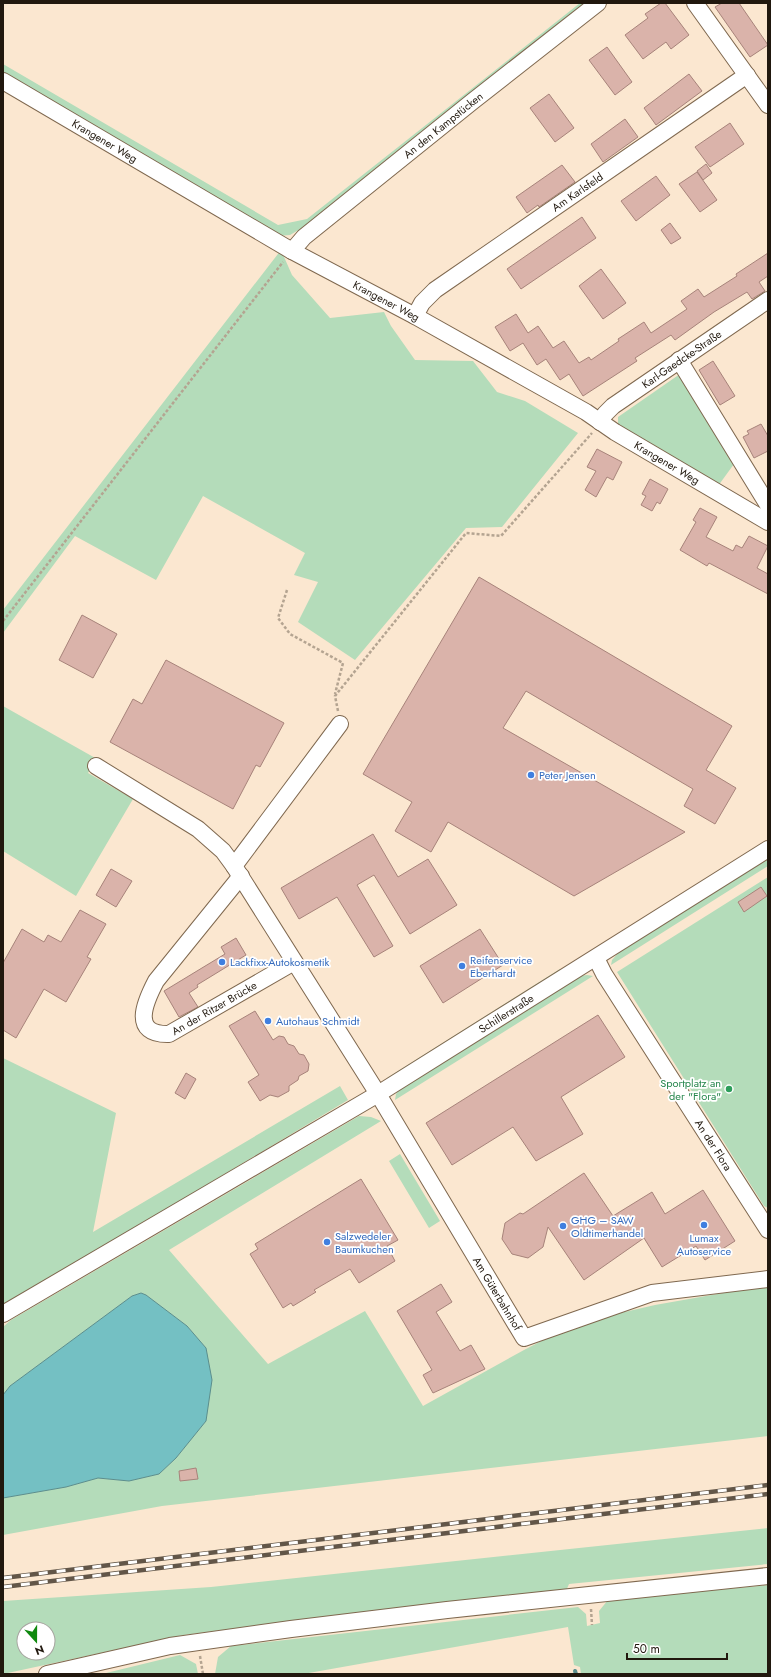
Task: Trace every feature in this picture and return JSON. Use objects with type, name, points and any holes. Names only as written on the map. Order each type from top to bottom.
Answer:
[{"type":"street","name":"An den Kampstücken","points":[[292,251],[304,237],[598,3]]},
{"type":"street","points":[[695,3],[768,105]]},
{"type":"street","name":"Am Karlsfeld","points":[[415,316],[422,303],[435,290],[747,75]]},
{"type":"street","name":"Krangener Weg","points":[[3,81],[292,251],[415,316],[586,412],[600,422],[768,522]]},
{"type":"street","name":"Karl-Gaedcke-Straße","points":[[600,422],[605,414],[614,406],[768,300]]},
{"type":"street","points":[[679,360],[768,505]]},
{"type":"street","name":"An der Ritzer Brücke","points":[[294,962],[169,1034],[160,1034],[152,1031],[146,1025],[143,1016],[146,1000],[156,981],[237,871],[340,724]]},
{"type":"street","points":[[96,766],[198,829],[223,851],[378,1094]]},
{"type":"street","name":"Schillerstraße","points":[[3,1314],[378,1094],[768,849]]},
{"type":"street","name":"An der Flora","points":[[596,958],[604,974],[768,1230]]},
{"type":"street","name":"Am Güterbahnhof","points":[[378,1094],[524,1338],[652,1293],[768,1279]]},
{"type":"street","points":[[47,1674],[170,1646],[270,1632],[447,1610],[768,1576]]},
{"type":"path","points":[[3,621],[292,251]]},
{"type":"path","points":[[335,696],[466,534],[501,536],[594,431],[600,422]]},
{"type":"path","points":[[286,590],[278,618],[290,634],[343,663],[335,696],[340,724]]},
{"type":"green space","points":[[580,3],[589,3],[312,222],[290,235],[277,236],[3,74],[3,64],[278,225],[307,219]]},
{"type":"green space","points":[[281,250],[292,275],[330,318],[384,312],[391,326],[415,360],[473,361],[497,392],[525,401],[578,433],[502,527],[466,528],[355,660],[298,622],[318,582],[294,575],[305,553],[203,496],[156,580],[75,536],[3,633],[3,610]]},
{"type":"green space","points":[[680,374],[734,464],[718,486],[618,428],[618,417]]},
{"type":"green space","points":[[3,706],[97,759],[88,773],[133,799],[76,896],[3,851]]},
{"type":"green space","points":[[768,857],[768,866],[611,965],[612,960],[620,951]]},
{"type":"green space","name":"Sportplatz an der \"Flora\"","points":[[768,877],[768,1208],[764,1206],[617,972]]},
{"type":"green space","points":[[560,969],[560,972],[393,1077],[387,1078]]},
{"type":"green space","points":[[579,976],[593,976],[395,1100],[396,1094],[400,1088]]},
{"type":"green space","points":[[3,1058],[116,1113],[93,1232],[340,1086],[348,1100],[39,1284],[3,1307]]},
{"type":"green space","points":[[359,1116],[371,1117],[381,1121],[169,1250],[268,1364],[365,1311],[423,1406],[551,1336],[594,1319],[655,1305],[768,1285],[768,1436],[162,1506],[3,1535],[3,1498],[66,1487],[98,1478],[129,1481],[159,1474],[176,1458],[206,1421],[206,1348],[187,1326],[146,1295],[141,1293],[132,1296],[10,1386],[3,1395],[3,1327],[11,1320]]},
{"type":"green space","points":[[400,1154],[440,1221],[429,1228],[389,1161]]},
{"type":"green space","points":[[768,1528],[768,1564],[569,1584],[566,1591],[317,1618],[184,1635],[3,1674],[3,1601],[211,1587]]},
{"type":"green space","points":[[768,1585],[768,1674],[581,1674],[580,1667],[574,1665],[568,1627],[303,1674],[215,1674],[218,1657],[231,1646],[578,1607],[586,1614],[587,1626],[600,1623],[599,1611],[608,1600]]},
{"type":"green space","points":[[180,1655],[196,1664],[198,1674],[102,1674]]},
{"type":"water","points":[[141,1293],[146,1295],[187,1326],[206,1348],[212,1380],[206,1421],[176,1458],[159,1474],[129,1481],[98,1478],[66,1487],[3,1498],[3,1395],[10,1386],[132,1296]]},
{"type":"building","points":[[661,3],[665,3],[689,35],[671,49],[666,42],[643,59],[625,35],[648,18],[645,14]]},
{"type":"building","points":[[722,3],[739,3],[768,45],[750,57],[715,7]]},
{"type":"building","points":[[607,47],[632,82],[615,95],[589,60]]},
{"type":"building","points":[[689,74],[702,91],[656,125],[644,108]]},
{"type":"building","points":[[549,94],[574,128],[555,142],[530,108]]},
{"type":"building","points":[[625,119],[638,137],[603,162],[591,144]]},
{"type":"building","points":[[730,123],[744,144],[710,167],[695,147]]},
{"type":"building","points":[[706,164],[712,173],[703,180],[697,171]]},
{"type":"building","points":[[562,165],[575,182],[539,207],[538,205],[527,213],[516,197]]},
{"type":"building","points":[[697,172],[717,200],[700,212],[679,184]]},
{"type":"building","points":[[656,176],[670,195],[636,221],[621,201]]},
{"type":"building","points":[[582,217],[596,238],[521,289],[507,269]]},
{"type":"building","points":[[670,223],[681,238],[671,244],[661,230]]},
{"type":"building","points":[[768,253],[768,276],[759,282],[765,291],[752,299],[747,292],[714,312],[675,340],[671,335],[635,358],[637,361],[583,396],[569,374],[560,380],[546,359],[537,365],[523,343],[510,351],[495,327],[516,314],[528,333],[538,326],[553,348],[564,341],[579,363],[589,357],[591,360],[619,341],[618,339],[644,322],[651,333],[687,309],[681,301],[698,289],[704,297],[737,276],[736,274]]},
{"type":"building","points":[[601,269],[626,303],[603,319],[579,286]]},
{"type":"building","points":[[713,361],[735,396],[720,405],[699,370]]},
{"type":"building","points":[[761,424],[768,436],[768,451],[754,458],[743,437],[749,434],[747,431]]},
{"type":"building","points":[[597,449],[622,462],[613,480],[607,477],[596,497],[585,490],[596,471],[587,467]]},
{"type":"building","points":[[650,479],[668,489],[660,504],[657,502],[652,511],[641,505],[646,496],[642,494]]},
{"type":"building","points":[[700,508],[717,517],[706,537],[733,551],[736,545],[742,548],[749,536],[768,546],[757,568],[768,574],[768,594],[709,563],[707,566],[680,550],[696,522],[693,520]]},
{"type":"building","points":[[479,577],[732,726],[706,770],[736,788],[715,824],[684,806],[693,789],[526,691],[503,728],[685,832],[574,896],[448,822],[431,852],[395,831],[412,802],[363,774]]},
{"type":"building","points":[[82,615],[117,634],[93,678],[59,660]]},
{"type":"building","points":[[166,660],[284,723],[260,767],[256,765],[233,809],[110,742],[133,699],[142,704]]},
{"type":"building","points":[[373,834],[398,877],[428,859],[457,905],[410,934],[374,875],[357,885],[393,946],[374,957],[337,897],[299,919],[281,888]]},
{"type":"building","points":[[111,869],[132,881],[116,907],[96,895]]},
{"type":"building","points":[[761,887],[767,896],[744,912],[738,902]]},
{"type":"building","points":[[80,910],[106,924],[87,957],[91,959],[66,1002],[44,989],[16,1038],[3,1030],[3,963],[22,929],[44,942],[48,935],[61,942]]},
{"type":"building","name":"Reifenservice Eberhardt","points":[[480,929],[503,965],[443,1003],[420,966]]},
{"type":"building","name":"Lackfixx-Autokosmetik","points":[[236,938],[246,955],[197,985],[198,987],[189,993],[198,1007],[179,1017],[164,991],[225,954],[221,947]]},
{"type":"building","points":[[255,1011],[273,1040],[279,1036],[284,1037],[288,1044],[294,1046],[299,1054],[304,1055],[309,1064],[308,1071],[299,1076],[298,1080],[289,1086],[289,1091],[278,1097],[270,1095],[260,1101],[248,1082],[259,1075],[229,1026]]},
{"type":"building","points":[[598,1015],[625,1057],[561,1097],[583,1134],[536,1161],[513,1127],[452,1165],[426,1123]]},
{"type":"building","points":[[186,1073],[196,1079],[185,1099],[175,1093]]},
{"type":"building","points":[[584,1173],[613,1216],[652,1192],[665,1214],[703,1190],[735,1241],[705,1260],[696,1246],[662,1267],[644,1238],[584,1280],[548,1227],[543,1247],[528,1258],[512,1254],[502,1239],[505,1223],[520,1213],[523,1214]]},
{"type":"building","name":"Salzwedeler Baumkuchen","points":[[361,1179],[398,1240],[387,1246],[395,1261],[359,1283],[350,1269],[314,1290],[316,1292],[293,1306],[291,1303],[283,1308],[250,1254],[258,1249],[255,1244]]},
{"type":"building","points":[[441,1284],[452,1302],[436,1312],[460,1351],[471,1345],[485,1369],[433,1393],[423,1375],[432,1370],[397,1311]]},
{"type":"building","points":[[196,1468],[198,1479],[180,1481],[179,1471]]},
{"type":"railway","points":[[3,1578],[768,1485]]},
{"type":"railway","points":[[3,1587],[768,1494]]},
{"type":"place","name":"Peter Jensen","points":[[531,775]]},
{"type":"place","name":"Lackfixx-Autokosmetik","points":[[222,962]]},
{"type":"place","name":"Reifenservice Eberhardt","points":[[462,966]]},
{"type":"place","name":"Autohaus Schmidt","points":[[268,1021]]},
{"type":"place","name":"Sportplatz an der \"Flora\"","points":[[729,1089]]},
{"type":"place","name":"Lumax Autoservice","points":[[704,1225]]},
{"type":"place","name":"GHG – SAW Oldtimerhandel","points":[[563,1226]]},
{"type":"place","name":"Salzwedeler Baumkuchen","points":[[327,1242]]}]
